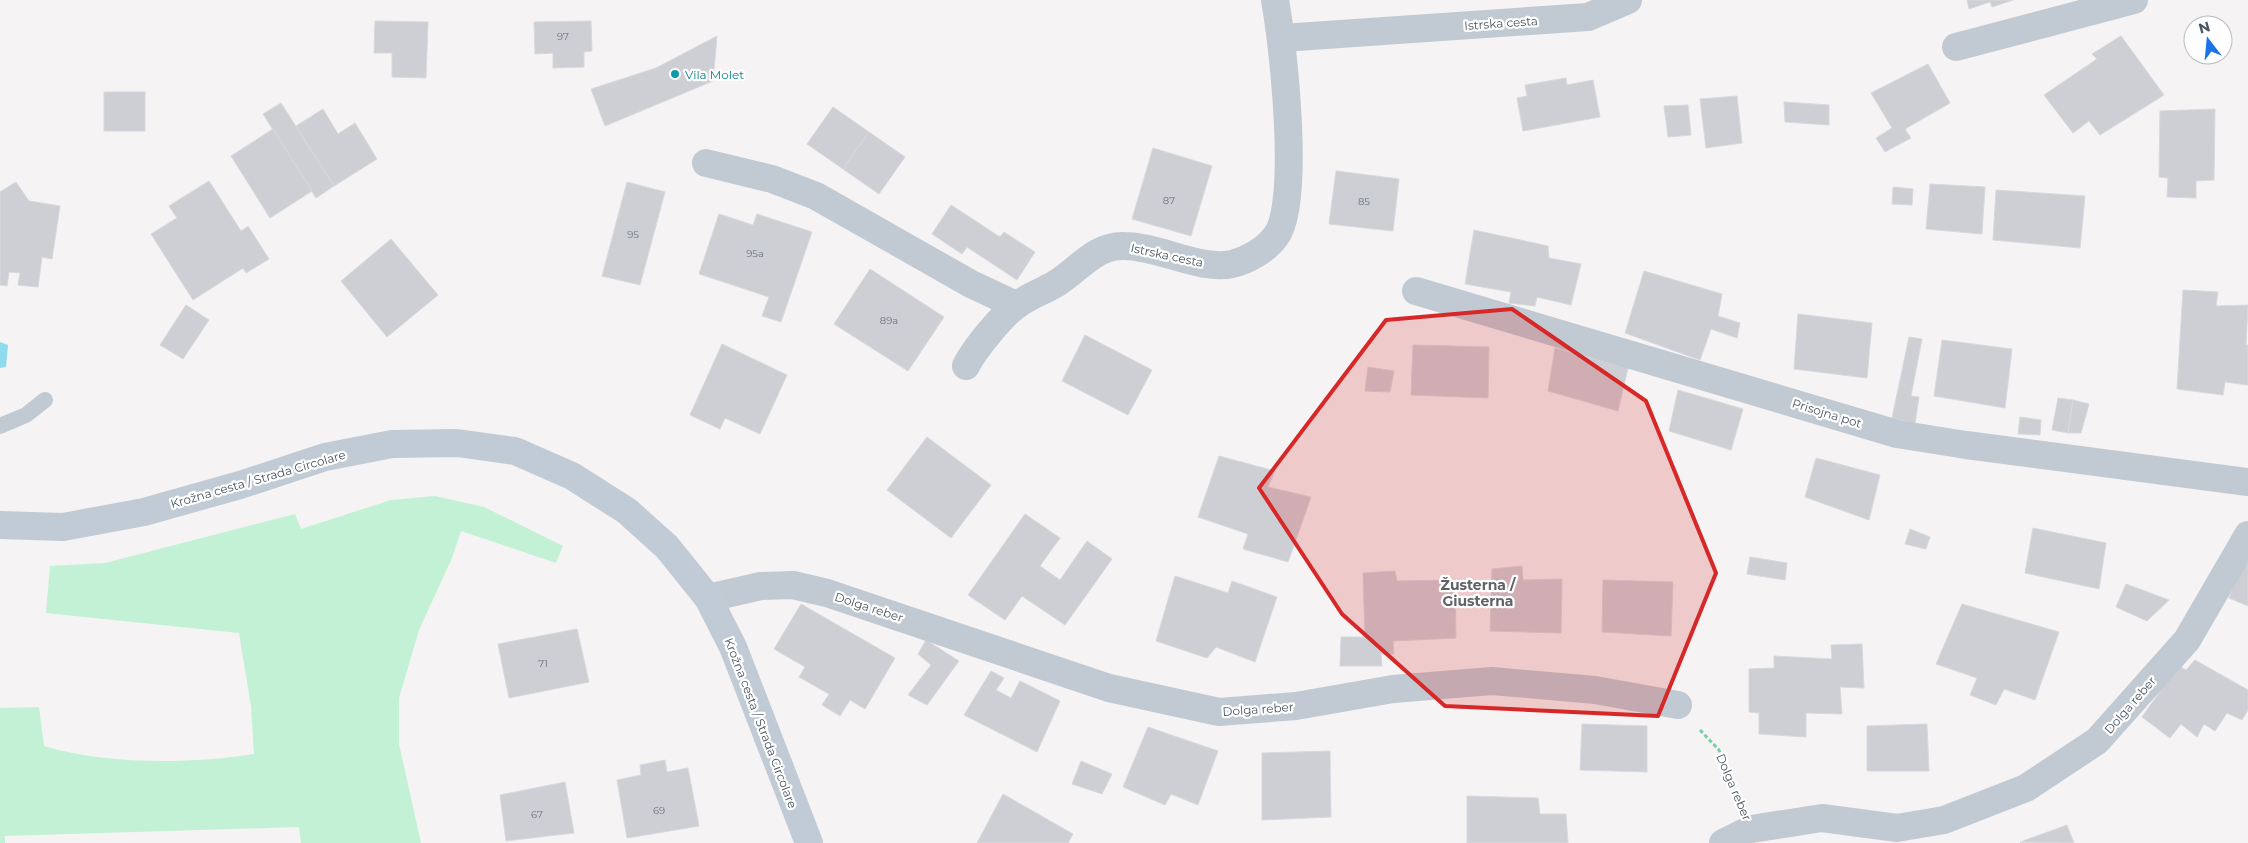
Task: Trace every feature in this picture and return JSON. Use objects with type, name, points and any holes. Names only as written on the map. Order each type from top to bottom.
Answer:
[{"type":"street","name":"Istrska cesta","points":[[966,366],[972,352],[1016,305],[1055,284],[1085,261],[1109,246],[1126,246],[1165,252],[1199,264],[1231,264],[1256,254],[1277,236],[1286,212],[1289,164],[1282,38],[1275,0]]},
{"type":"street","name":"Istrska cesta","points":[[1282,38],[1588,17],[1628,0]]},
{"type":"street","points":[[1956,47],[2134,0]]},
{"type":"street","points":[[706,163],[772,179],[816,196],[971,284],[1016,305]]},
{"type":"street","name":"Prisojna pot","points":[[1416,291],[1897,434],[2248,482]]},
{"type":"street","name":"Krožna cesta / Strada Circolare","points":[[0,525],[62,527],[135,514],[240,485],[325,457],[392,444],[457,443],[515,451],[572,476],[627,511],[667,547],[708,598],[733,647],[808,843]]},
{"type":"street","name":"Dolga reber","points":[[1723,843],[1751,829],[1822,818],[1898,835],[1944,820],[2026,788],[2097,741],[2187,640],[2248,535]]},
{"type":"street","name":"Dolga reber","points":[[708,598],[761,586],[793,585],[827,593],[1109,688],[1219,712],[1296,706],[1392,689],[1492,681],[1595,690],[1678,705]]},
{"type":"lane","points":[[0,426],[26,415],[45,400]]},
{"type":"path","name":"Dolga reber","points":[[1678,705],[1719,750],[1751,829]]},
{"type":"highlighted area","points":[[1512,309],[1646,401],[1716,573],[1658,716],[1445,706],[1342,614],[1259,488],[1386,320]]},
{"type":"green space","points":[[435,496],[484,507],[563,546],[556,563],[461,531],[452,558],[419,630],[399,698],[399,744],[421,843],[301,843],[299,827],[5,836],[5,843],[0,843],[0,708],[39,707],[44,746],[94,757],[121,760],[176,761],[254,754],[251,706],[239,633],[46,613],[50,566],[105,563],[295,514],[301,529],[391,500]]},
{"type":"water","points":[[0,342],[8,345],[6,367],[0,368]]},
{"type":"building","points":[[1967,0],[2013,0],[1992,7],[1990,2],[1969,9]]},
{"type":"building","points":[[375,21],[428,22],[426,78],[392,77],[392,53],[374,53]]},
{"type":"building","points":[[591,21],[592,51],[584,52],[584,67],[553,68],[553,53],[535,54],[534,22]]},
{"type":"building","name":"Vila Molet","points":[[717,36],[713,81],[605,126],[591,89],[656,68]]},
{"type":"building","points":[[2121,36],[2164,95],[2100,135],[2089,121],[2073,133],[2044,95],[2097,59],[2092,54]]},
{"type":"building","points":[[1928,64],[1950,103],[1905,129],[1911,138],[1885,152],[1876,138],[1892,128],[1871,93]]},
{"type":"building","points":[[1566,78],[1567,85],[1593,80],[1600,117],[1523,131],[1517,98],[1527,96],[1525,85]]},
{"type":"building","points":[[104,92],[145,92],[145,131],[104,131]]},
{"type":"building","points":[[1737,96],[1742,143],[1706,148],[1700,99]]},
{"type":"building","points":[[1784,102],[1829,105],[1829,125],[1785,122]]},
{"type":"building","points":[[281,103],[334,186],[316,198],[263,114]]},
{"type":"building","points":[[1688,105],[1691,135],[1668,137],[1664,106]]},
{"type":"building","points":[[833,107],[869,132],[843,169],[807,144]]},
{"type":"building","points":[[323,109],[338,134],[355,123],[377,159],[334,186],[296,126]]},
{"type":"building","points":[[2215,109],[2214,180],[2196,181],[2196,198],[2167,197],[2168,178],[2159,177],[2160,111]]},
{"type":"building","points":[[273,129],[312,191],[270,218],[231,156]]},
{"type":"building","points":[[869,132],[905,157],[879,194],[843,169]]},
{"type":"building","points":[[1153,148],[1212,166],[1191,236],[1132,219]]},
{"type":"building","points":[[1336,171],[1399,179],[1393,231],[1329,224]]},
{"type":"building","points":[[209,181],[241,231],[248,226],[269,259],[246,273],[243,268],[193,300],[151,234],[177,218],[169,206]]},
{"type":"building","points":[[16,182],[29,201],[60,206],[52,259],[42,257],[38,287],[18,285],[20,273],[9,272],[7,286],[0,285],[0,192]]},
{"type":"building","points":[[627,182],[665,192],[640,285],[602,276]]},
{"type":"building","points":[[1930,184],[1985,187],[1982,234],[1926,229]]},
{"type":"building","points":[[1893,187],[1913,189],[1912,205],[1892,204]]},
{"type":"building","points":[[1996,190],[2085,196],[2080,248],[1993,240]]},
{"type":"building","points":[[951,205],[1000,237],[1004,232],[1035,252],[1017,280],[967,247],[962,254],[932,234]]},
{"type":"building","points":[[719,214],[753,225],[757,214],[812,232],[781,322],[762,316],[769,297],[699,274]]},
{"type":"building","points":[[1474,230],[1548,246],[1549,258],[1581,264],[1571,305],[1537,297],[1535,306],[1509,303],[1511,292],[1465,284]]},
{"type":"building","points":[[391,239],[438,295],[387,337],[341,281]]},
{"type":"building","points":[[870,269],[944,317],[908,371],[834,324]]},
{"type":"building","points":[[1644,271],[1722,294],[1718,316],[1740,323],[1737,338],[1711,329],[1700,360],[1625,333]]},
{"type":"building","points":[[2183,290],[2218,292],[2216,306],[2248,305],[2246,345],[2248,345],[2248,385],[2225,382],[2223,395],[2177,389]]},
{"type":"building","points":[[186,305],[209,320],[183,359],[160,345]]},
{"type":"building","points":[[1798,314],[1872,323],[1867,378],[1794,369]]},
{"type":"building","points":[[1085,335],[1152,370],[1128,415],[1062,381]]},
{"type":"building","points":[[1909,337],[1922,339],[1911,396],[1919,397],[1915,424],[1892,418]]},
{"type":"building","points":[[1942,340],[2012,349],[2005,408],[1934,396]]},
{"type":"building","points":[[722,344],[787,375],[760,434],[725,418],[720,429],[690,415]]},
{"type":"building","points":[[1413,345],[1489,347],[1488,398],[1411,395]]},
{"type":"building","points":[[1555,348],[1628,368],[1618,411],[1548,391]]},
{"type":"building","points":[[1368,367],[1394,371],[1390,392],[1365,391]]},
{"type":"building","points":[[1678,390],[1743,409],[1731,450],[1669,431]]},
{"type":"building","points":[[2058,398],[2073,400],[2068,433],[2052,430]]},
{"type":"building","points":[[2073,400],[2089,404],[2081,433],[2068,433]]},
{"type":"building","points":[[2020,417],[2041,420],[2040,435],[2018,434]]},
{"type":"building","points":[[927,437],[991,485],[951,538],[887,490]]},
{"type":"building","points":[[1219,456],[1275,471],[1268,487],[1311,497],[1288,562],[1243,549],[1248,534],[1198,517]]},
{"type":"building","points":[[1816,458],[1880,475],[1869,520],[1805,497]]},
{"type":"building","points":[[1025,514],[1060,538],[1040,566],[1060,580],[1087,541],[1112,559],[1065,625],[1022,596],[1005,620],[968,595]]},
{"type":"building","points":[[2033,528],[2106,543],[2099,589],[2025,573]]},
{"type":"building","points":[[1910,529],[1930,537],[1926,549],[1905,544]]},
{"type":"building","points":[[1750,557],[1787,563],[1785,580],[1747,574]]},
{"type":"building","points":[[2243,563],[2248,564],[2248,606],[2229,598]]},
{"type":"building","points":[[1522,566],[1523,580],[1562,579],[1561,633],[1490,631],[1492,569]]},
{"type":"building","points":[[1395,571],[1397,581],[1455,580],[1456,638],[1393,641],[1394,654],[1381,654],[1382,666],[1340,666],[1341,637],[1365,637],[1363,573]]},
{"type":"building","points":[[1175,576],[1228,593],[1232,581],[1277,597],[1255,662],[1216,647],[1207,658],[1156,641]]},
{"type":"building","points":[[1603,580],[1673,582],[1671,636],[1602,632]]},
{"type":"building","points":[[2126,584],[2169,600],[2147,621],[2116,607]]},
{"type":"building","points":[[801,604],[895,658],[865,709],[850,700],[840,716],[822,705],[829,694],[799,677],[805,667],[774,649]]},
{"type":"building","points":[[1962,604],[2059,632],[2035,700],[2004,689],[1996,705],[1970,695],[1977,678],[1936,664]]},
{"type":"building","points":[[577,629],[589,682],[509,698],[498,644]]},
{"type":"building","points":[[926,640],[959,661],[927,705],[908,695],[931,665],[918,654]]},
{"type":"building","points":[[1862,644],[1864,688],[1840,687],[1842,714],[1806,713],[1806,737],[1759,734],[1759,713],[1749,712],[1749,669],[1774,668],[1774,656],[1832,659],[1831,645]]},
{"type":"building","points":[[2195,660],[2248,690],[2248,710],[2242,720],[2227,713],[2215,731],[2204,724],[2197,737],[2181,724],[2170,738],[2142,717],[2166,683],[2174,663],[2186,670]]},
{"type":"building","points":[[991,671],[1004,678],[996,690],[1011,698],[1020,681],[1060,701],[1037,752],[964,715]]},
{"type":"building","points":[[1582,724],[1647,726],[1647,772],[1580,770]]},
{"type":"building","points":[[1927,724],[1929,771],[1867,771],[1867,726]]},
{"type":"building","points":[[1148,727],[1218,751],[1198,805],[1171,794],[1165,805],[1123,787]]},
{"type":"building","points":[[1330,751],[1331,817],[1262,820],[1262,753]]},
{"type":"building","points":[[665,760],[667,772],[688,768],[699,826],[627,838],[617,780],[641,775],[640,765]]},
{"type":"building","points":[[1081,761],[1112,774],[1102,794],[1072,784]]},
{"type":"building","points":[[565,782],[574,833],[506,841],[500,795]]},
{"type":"building","points":[[1003,794],[1073,834],[1068,843],[977,843]]},
{"type":"building","points":[[1467,796],[1538,798],[1540,814],[1566,814],[1568,843],[1467,843]]},
{"type":"building","points":[[2067,825],[2074,843],[2020,842]]},
{"type":"place","name":"Vila Molet","points":[[675,74]]},
{"type":"district","name":"Žusterna / Giusterna","points":[[1478,594]]}]
